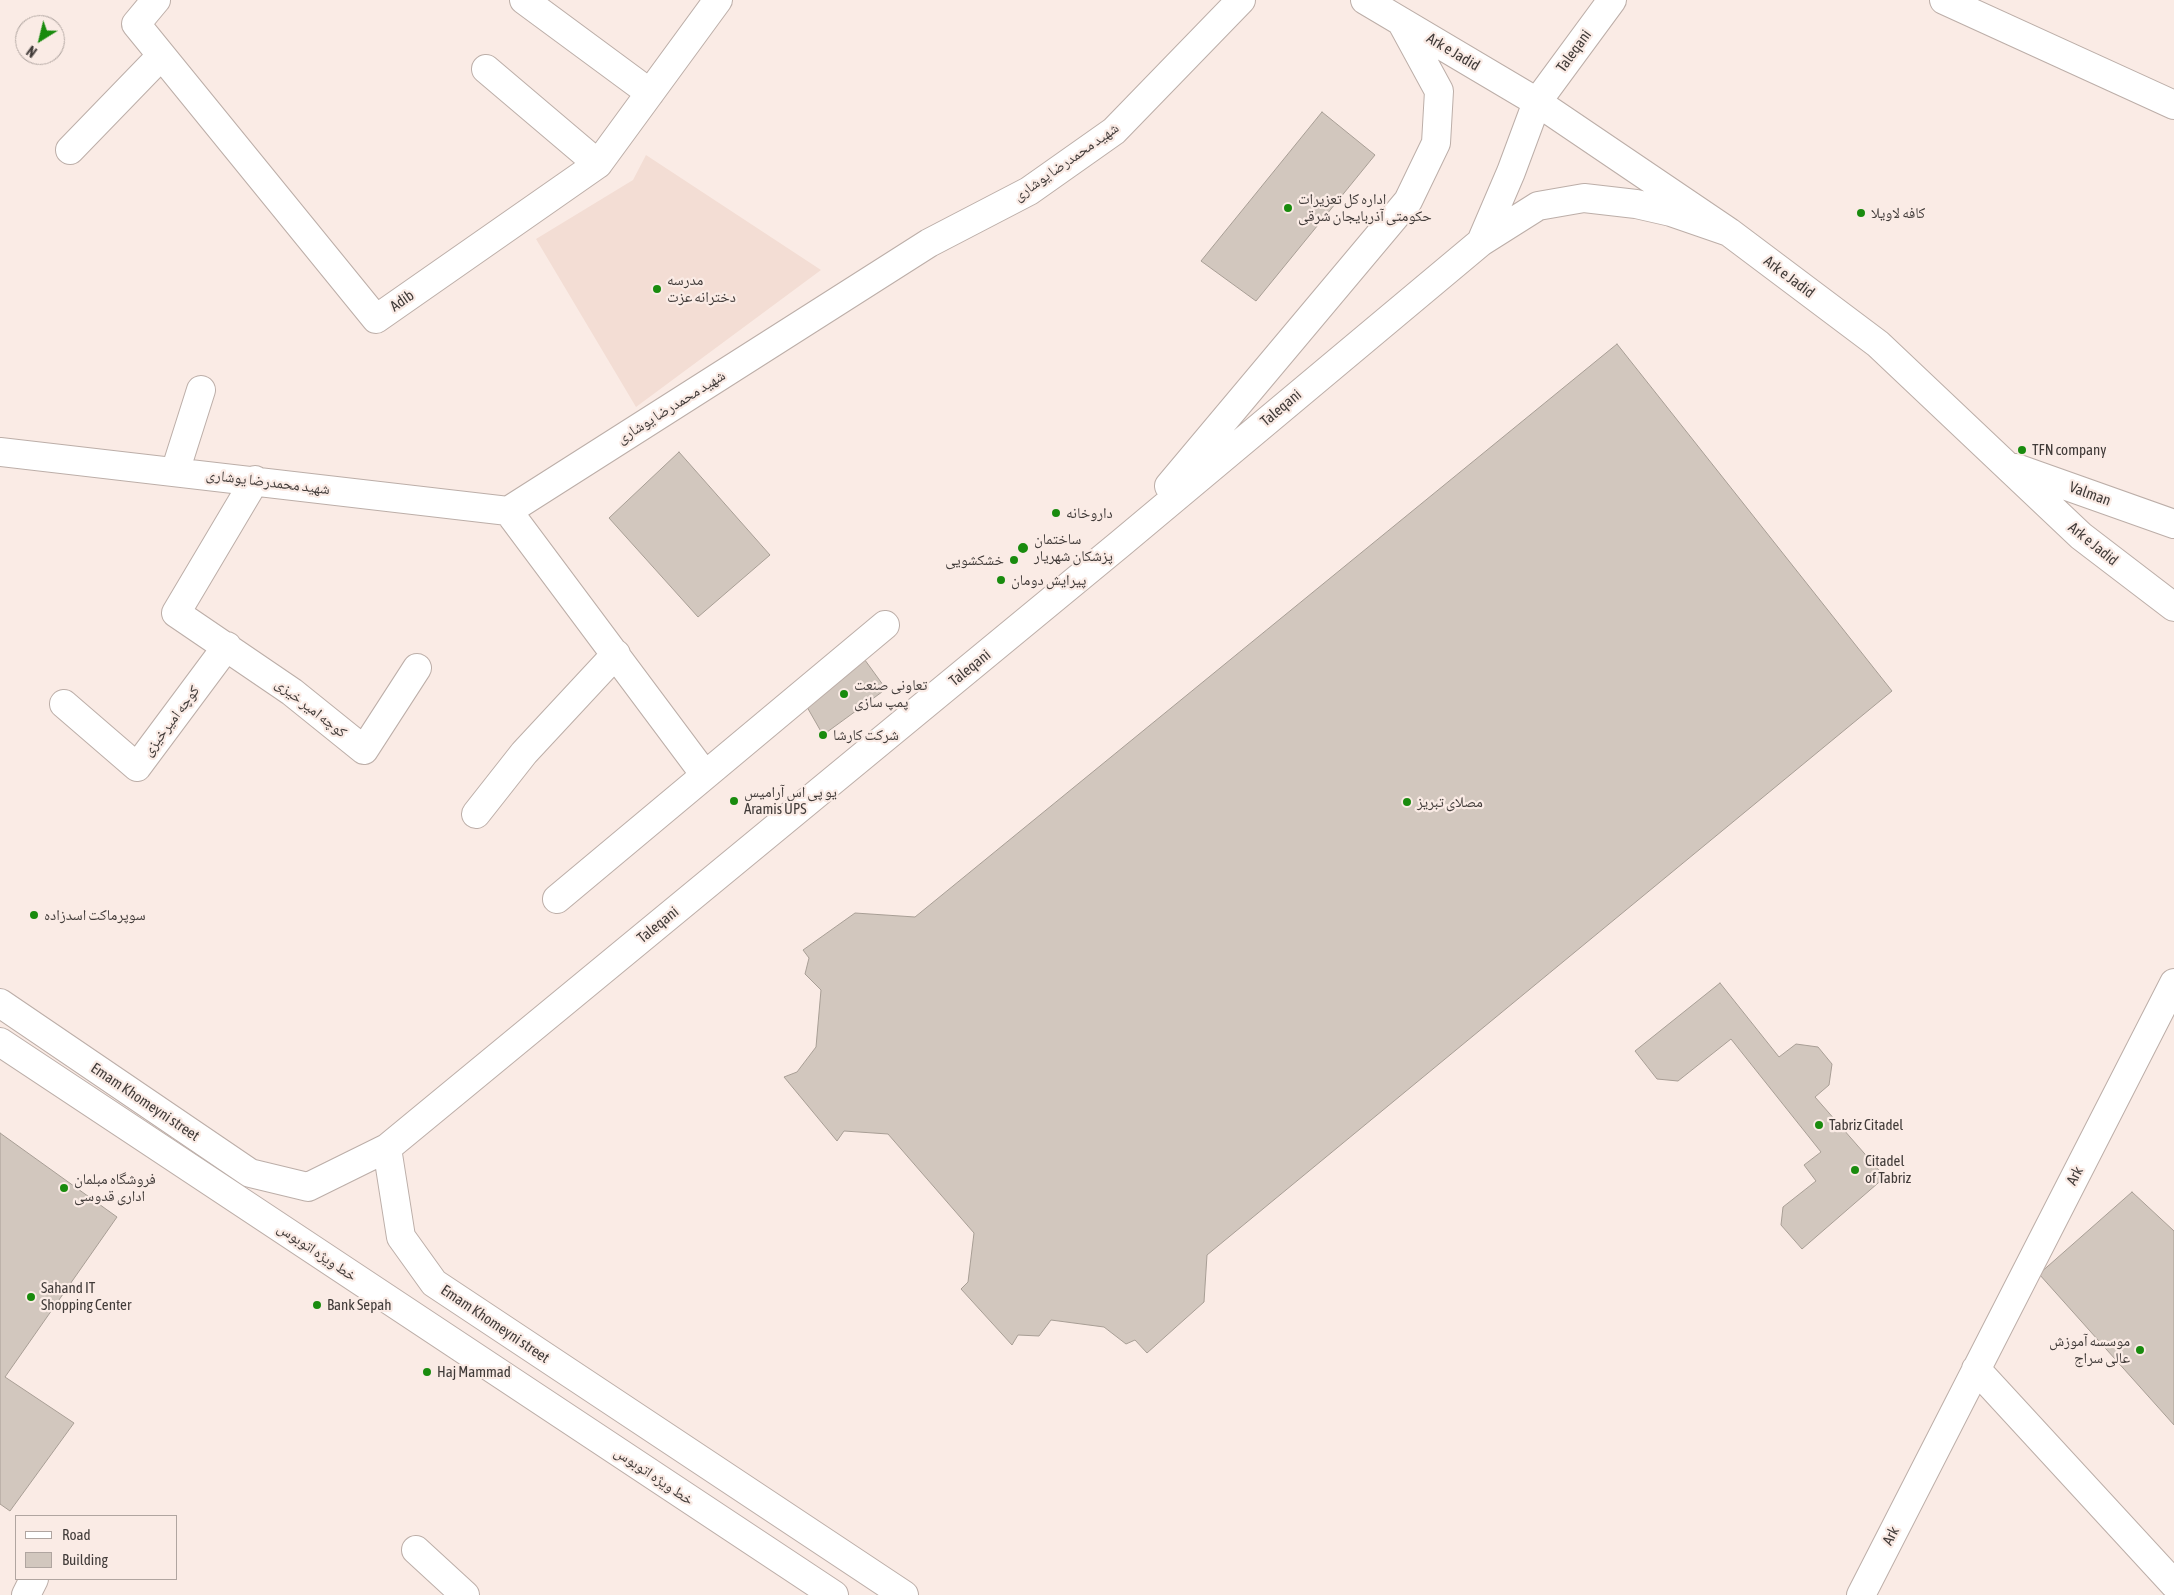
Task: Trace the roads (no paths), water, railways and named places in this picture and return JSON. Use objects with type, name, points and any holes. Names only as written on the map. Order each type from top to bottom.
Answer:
[{"type":"street","name":"Adib","points":[[156,0],[136,24],[376,318],[598,164],[718,0]]},
{"type":"street","points":[[524,0],[650,93]]},
{"type":"street","name":"شهید محمدرضا یوشاری","points":[[0,452],[255,480],[508,511],[930,243],[1029,191],[1114,131],[1241,0]]},
{"type":"street","name":"Ark e Jadid","points":[[1364,0],[1537,102],[1729,232],[1878,344],[2081,536],[2174,607]]},
{"type":"street","name":"Taleqani","points":[[1481,242],[1511,172],[1537,102],[1612,0]]},
{"type":"street","points":[[1944,0],[2174,105]]},
{"type":"street","points":[[1120,544],[1408,201],[1436,143],[1439,91],[1402,23]]},
{"type":"street","points":[[70,150],[162,56]]},
{"type":"street","points":[[486,69],[598,164]]},
{"type":"street","name":"Taleqani","points":[[387,1148],[1120,544],[1481,242],[1538,206],[1584,198],[1636,204],[1671,212],[1729,232]]},
{"type":"street","points":[[175,472],[201,390]]},
{"type":"street","name":"Valman","points":[[2005,464],[2174,524]]},
{"type":"street","name":"کوچه امیر خیزی","points":[[255,480],[176,613],[292,692],[364,750],[417,668]]},
{"type":"street","points":[[508,511],[705,775]]},
{"type":"street","points":[[558,899],[885,625]]},
{"type":"street","name":"کوچه امیرخیزی","points":[[64,704],[137,767],[227,646]]},
{"type":"street","points":[[476,814],[524,753],[616,654]]},
{"type":"street","name":"Ark","points":[[1861,1595],[2174,983]]},
{"type":"street","name":"Emam Khomeyni street","points":[[0,1003],[250,1173],[308,1187],[387,1148],[400,1237],[434,1283],[904,1595]]},
{"type":"street","name":"خط ویژه اتوبوس","points":[[0,1042],[834,1595]]},
{"type":"street","points":[[1976,1370],[2174,1584]]},
{"type":"street","points":[[416,1550],[465,1595]]},
{"type":"street","points":[[26,1595],[34,1580]]},
{"type":"place","name":"اداره کل تعزیرات حکومتی آذربایجان شرقی","points":[[1288,208]]},
{"type":"place","name":"کافه لاویلا","points":[[1861,213]]},
{"type":"place","name":"مدرسه دخترانه عزت","points":[[657,289]]},
{"type":"place","name":"TFN company","points":[[2022,450]]},
{"type":"place","name":"داروخانه","points":[[1056,513]]},
{"type":"place","name":"ساختمان پزشکان شهریار","points":[[1023,548]]},
{"type":"place","name":"خشکشویی","points":[[1014,560]]},
{"type":"place","name":"پیرایش دومان","points":[[1001,580]]},
{"type":"place","name":"تعاونی صنعت پمپ سازی","points":[[844,694]]},
{"type":"place","name":"شرکت کارشا","points":[[823,735]]},
{"type":"place","name":"یو پی اس آرامیس Aramis UPS","points":[[734,801]]},
{"type":"place","name":"مصلای تبریز","points":[[1407,802]]},
{"type":"place","name":"سوپرماکت اسدزاده","points":[[34,915]]},
{"type":"place","name":"Tabriz Citadel","points":[[1819,1125]]},
{"type":"place","name":"Citadel of Tabriz","points":[[1855,1170]]},
{"type":"place","name":"فروشگاه مبلمان اداری قدوسی","points":[[64,1188]]},
{"type":"place","name":"Sahand IT Shopping Center","points":[[31,1297]]},
{"type":"place","name":"Bank Sepah","points":[[317,1305]]},
{"type":"place","name":"موسسه آموزش عالی سراج","points":[[2140,1350]]},
{"type":"place","name":"Haj Mammad","points":[[427,1372]]}]
